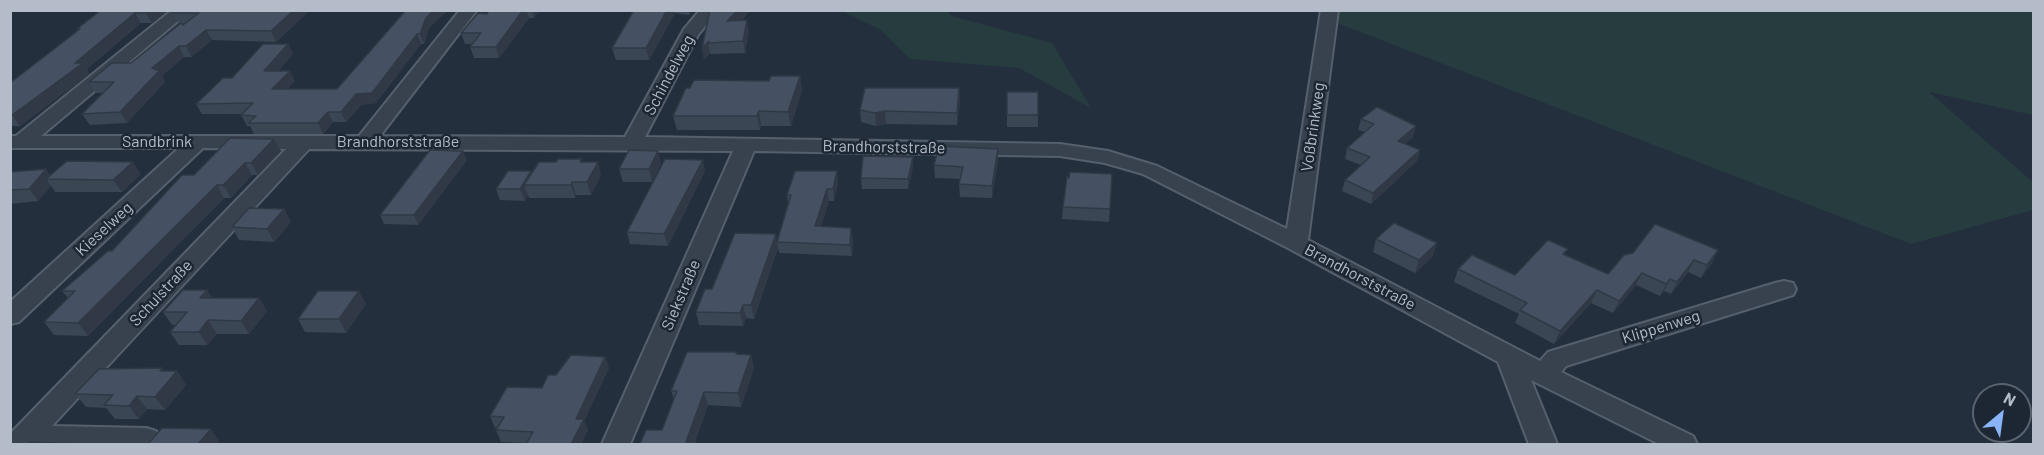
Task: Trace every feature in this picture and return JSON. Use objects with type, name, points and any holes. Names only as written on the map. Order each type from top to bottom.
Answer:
[{"type":"street","points":[[16,142],[183,10]]},
{"type":"street","points":[[366,141],[469,10]]},
{"type":"street","name":"Schindelweg","points":[[632,143],[690,33],[710,10]]},
{"type":"street","name":"Voßbrinkweg","points":[[1296,243],[1330,10]]},
{"type":"street","name":"Sandbrink","points":[[16,142],[304,142]]},
{"type":"street","name":"Kieselweg","points":[[10,316],[198,142]]},
{"type":"street","name":"Brandhorststraße","points":[[304,142],[632,143],[1060,150],[1108,157],[1150,170],[1296,243],[1544,375],[1683,444]]},
{"type":"street","name":"Schulstraße","points":[[22,440],[304,142]]},
{"type":"street","name":"Siekstraße","points":[[616,444],[746,145]]},
{"type":"street","name":"Klippenweg","points":[[1544,375],[1557,359],[1784,289]]},
{"type":"street","points":[[1509,357],[1543,444]]},
{"type":"street","points":[[22,440],[146,439],[141,444]]},
{"type":"green space","points":[[1338,10],[2033,11],[2033,115],[1929,92],[2033,182],[2033,210],[1911,244],[1337,23]]},
{"type":"green space","points":[[842,11],[947,11],[952,16],[1052,43],[1091,108],[1019,68],[910,59],[881,30]]},
{"type":"building","points":[[101,10],[149,10],[146,13],[135,13],[75,63],[83,63],[10,115],[10,83]]},
{"type":"building","points":[[176,10],[294,10],[271,31],[206,30],[186,46],[179,46],[152,68],[159,71],[120,112],[82,114],[114,82],[89,82],[112,63],[131,63],[181,23],[183,25],[199,13],[173,13]]},
{"type":"building","points":[[406,10],[434,10],[426,18],[420,34],[417,34],[372,93],[356,94],[341,112],[328,112],[318,123],[248,123],[256,116],[241,115],[253,103],[196,104],[223,78],[232,78],[263,44],[288,44],[264,71],[290,71],[272,89],[337,89]]},
{"type":"building","points":[[489,10],[523,10],[496,47],[470,47],[481,33],[461,33],[478,13],[487,14]]},
{"type":"building","points":[[634,10],[667,10],[646,48],[612,48]]},
{"type":"building","points":[[710,10],[738,10],[727,21],[747,20],[743,41],[708,43],[709,41],[702,48]]},
{"type":"building","points":[[771,76],[800,76],[788,112],[759,111],[757,116],[673,116],[686,88],[690,88],[694,80],[769,81]]},
{"type":"building","points":[[865,88],[959,88],[957,113],[885,111],[875,113],[860,110]]},
{"type":"building","points":[[1007,92],[1038,92],[1038,115],[1007,115]]},
{"type":"building","points":[[1377,107],[1416,126],[1398,141],[1420,150],[1373,193],[1345,180],[1370,157],[1347,148],[1374,124],[1361,119]]},
{"type":"building","points":[[230,138],[274,139],[251,163],[245,163],[223,185],[217,185],[78,323],[44,322],[75,291],[62,291],[108,251],[112,251],[182,175],[194,175]]},
{"type":"building","points":[[939,146],[998,149],[992,186],[959,184],[963,167],[934,165]]},
{"type":"building","points":[[430,150],[463,151],[414,215],[380,215]]},
{"type":"building","points":[[629,150],[658,151],[649,169],[619,169]]},
{"type":"building","points":[[863,156],[913,157],[908,179],[861,178]]},
{"type":"building","points":[[558,159],[598,162],[587,182],[572,182],[571,185],[524,185],[539,162],[556,162]]},
{"type":"building","points":[[665,159],[703,160],[664,234],[627,232]]},
{"type":"building","points":[[67,161],[133,162],[113,180],[46,179]]},
{"type":"building","points":[[46,169],[29,189],[10,190],[10,172]]},
{"type":"building","points":[[508,171],[531,171],[520,189],[496,189]]},
{"type":"building","points":[[795,171],[837,171],[833,189],[827,189],[815,226],[851,228],[850,245],[777,242],[791,195],[787,195]]},
{"type":"building","points":[[1070,172],[1112,174],[1110,209],[1063,207],[1067,177],[1069,178]]},
{"type":"building","points":[[249,208],[284,209],[267,229],[232,227]]},
{"type":"building","points":[[1394,223],[1437,243],[1419,260],[1376,239]]},
{"type":"building","points":[[1655,224],[1718,250],[1707,265],[1694,260],[1677,282],[1670,279],[1666,284],[1642,273],[1619,301],[1597,290],[1560,331],[1520,310],[1527,303],[1458,269],[1472,255],[1515,275],[1548,240],[1568,249],[1563,254],[1608,274],[1624,255],[1633,253]]},
{"type":"building","points":[[735,233],[776,234],[751,305],[743,305],[740,313],[696,312],[705,289],[712,289]]},
{"type":"building","points":[[183,290],[207,290],[200,298],[259,298],[241,321],[208,320],[199,332],[170,332],[187,312],[163,312]]},
{"type":"building","points":[[318,291],[359,291],[339,319],[298,319]]},
{"type":"building","points":[[687,352],[737,352],[736,354],[751,355],[738,393],[704,392],[686,442],[696,442],[695,444],[640,444],[646,430],[662,430],[677,391],[671,391]]},
{"type":"building","points":[[571,355],[605,357],[576,419],[584,419],[571,444],[526,444],[533,432],[496,430],[504,417],[490,416],[507,387],[542,388],[548,375],[556,375]]},
{"type":"building","points":[[162,368],[160,371],[177,371],[155,397],[137,396],[129,406],[104,405],[113,395],[75,394],[99,369]]},
{"type":"building","points":[[162,428],[211,429],[198,444],[148,444]]},
{"type":"building","points":[[30,442],[83,444],[28,444]]}]
